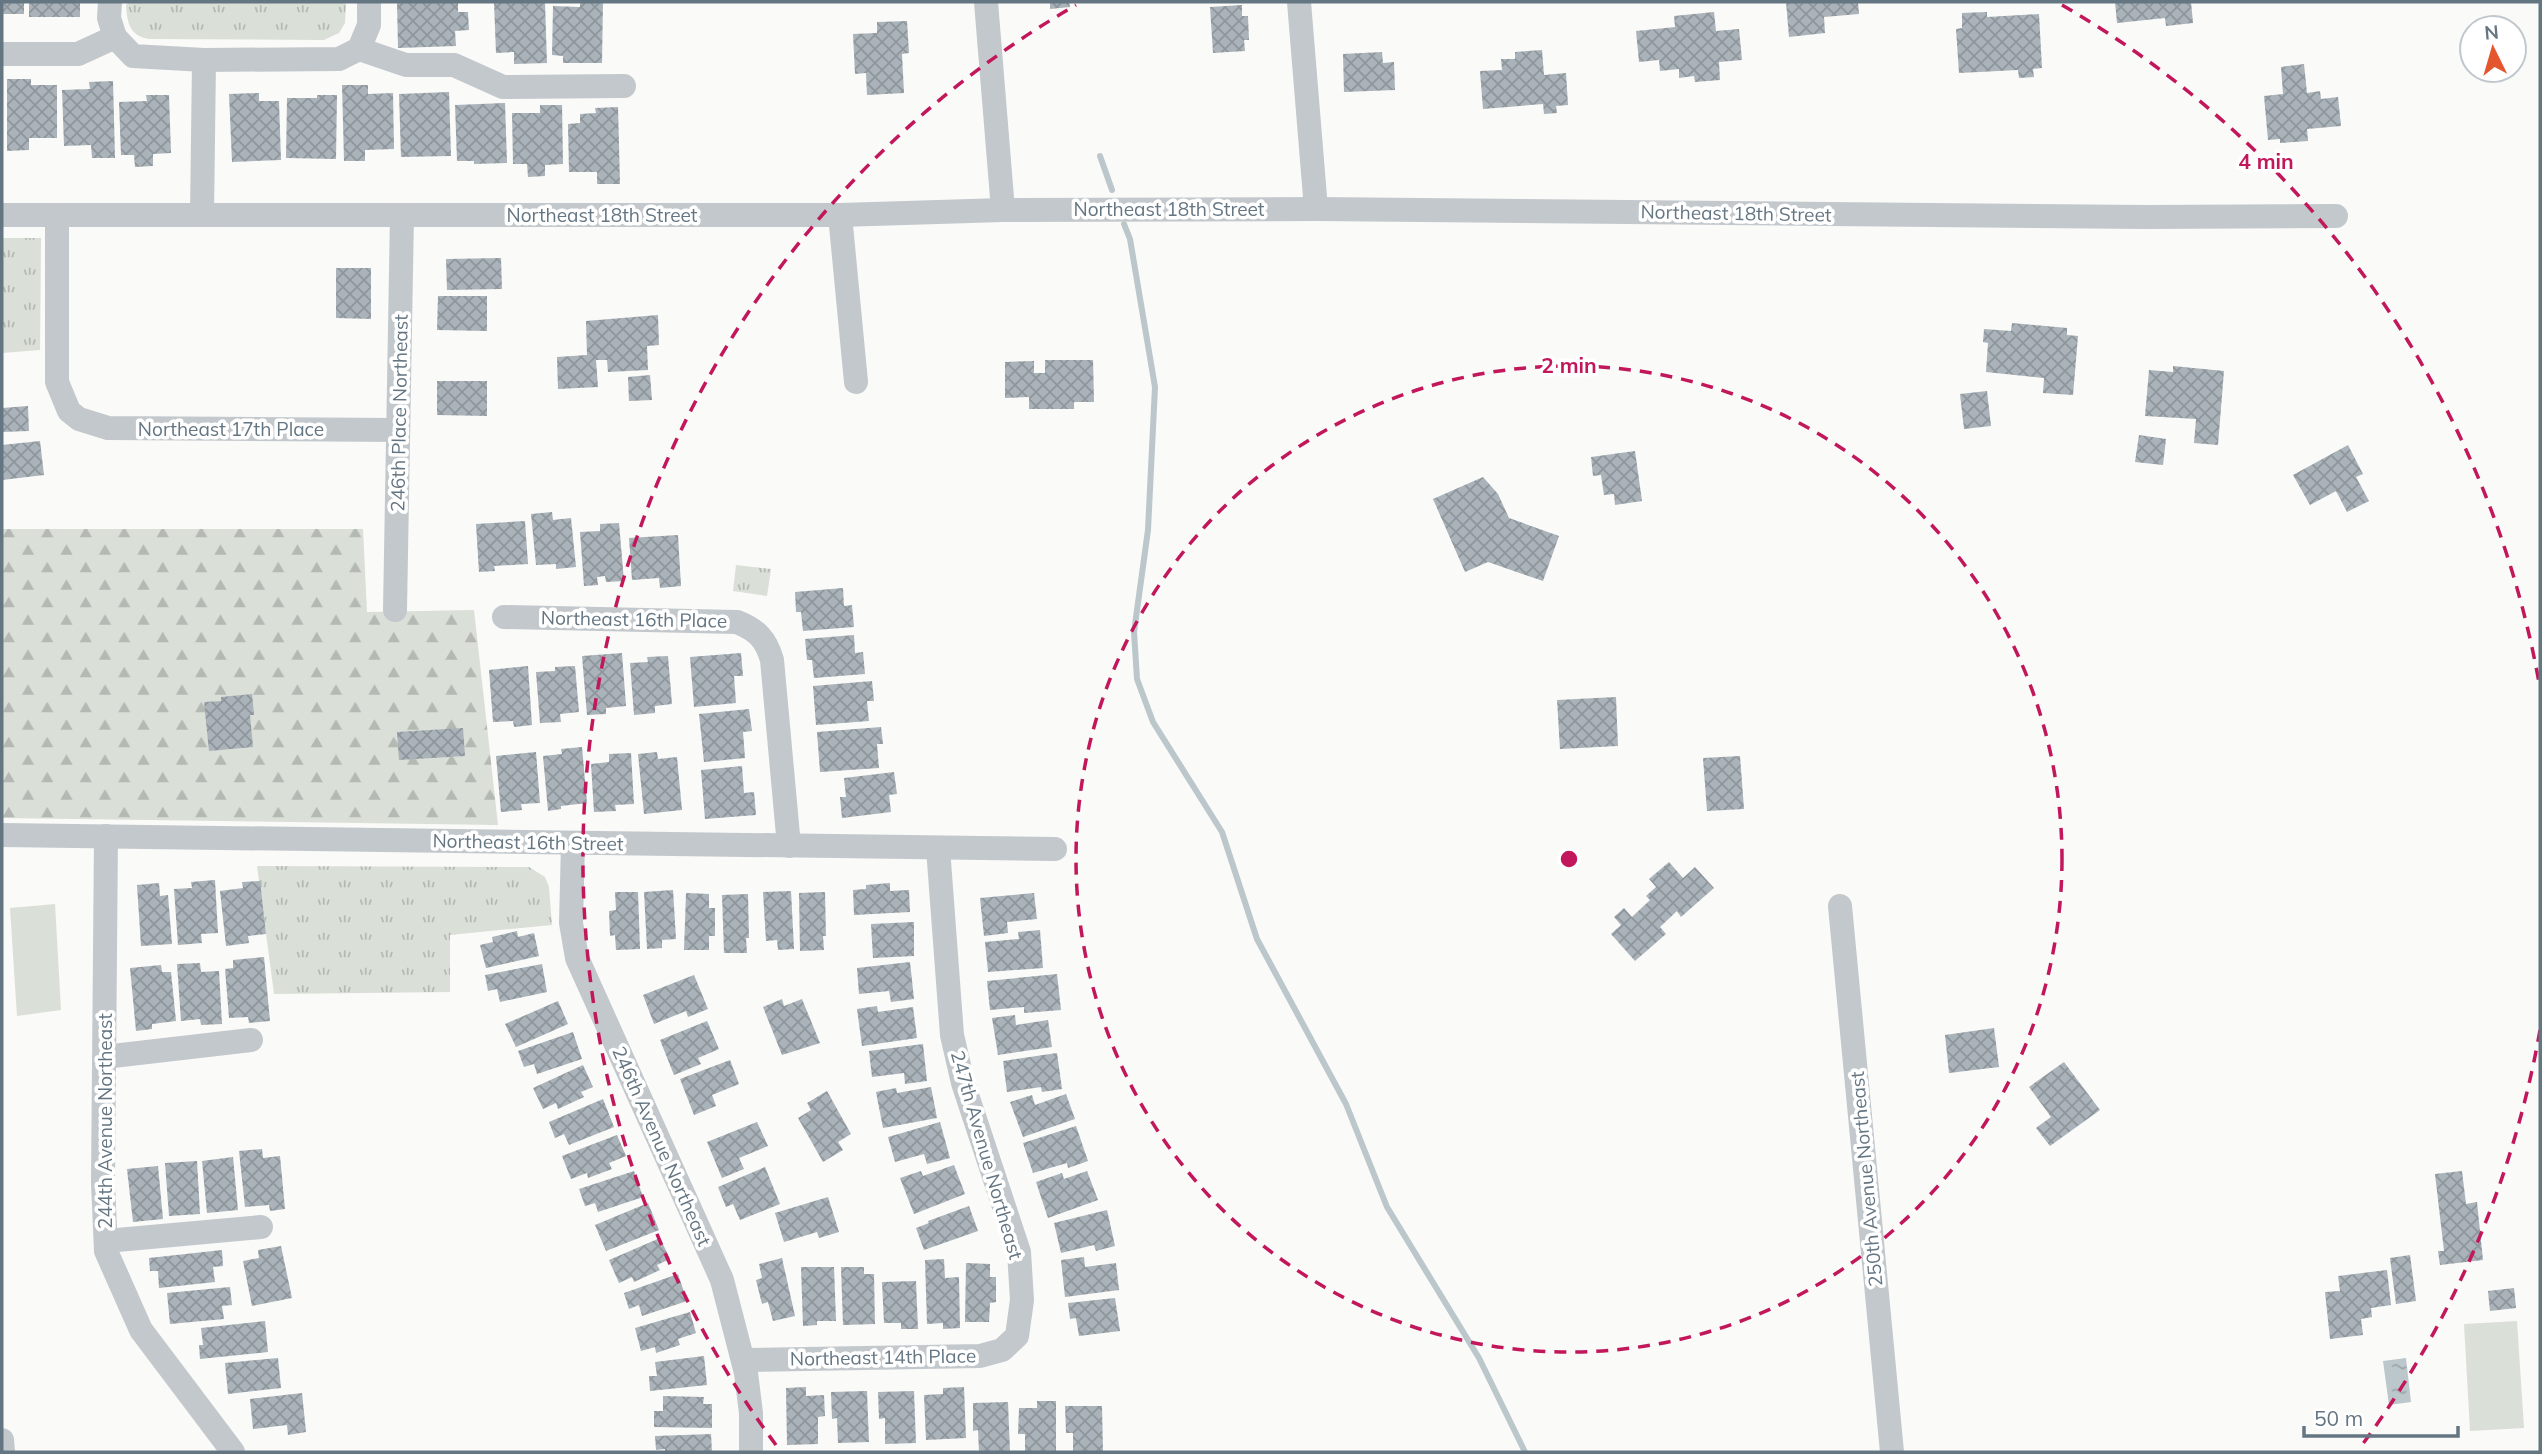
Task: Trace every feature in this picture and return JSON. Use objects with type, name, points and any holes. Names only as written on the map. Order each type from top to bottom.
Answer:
[{"type":"street","points":[[110,2],[109,19],[115,37],[133,56],[204,60],[339,59],[359,49],[369,25],[369,2]]},
{"type":"street","points":[[986,2],[1003,210]]},
{"type":"street","points":[[1299,2],[1316,209]]},
{"type":"street","points":[[2,54],[78,54],[115,37]]},
{"type":"street","points":[[359,49],[406,65],[454,65],[503,87],[624,86]]},
{"type":"street","points":[[202,215],[204,60]]},
{"type":"street","name":"Northeast 18th Street","points":[[2,215],[840,215],[1003,210],[1316,209],[2147,217],[2336,216]]},
{"type":"street","name":"Northeast 17th Place","points":[[57,215],[57,382],[69,411],[79,419],[108,428],[398,430]]},
{"type":"street","name":"246th Place Northeast","points":[[395,610],[402,215]]},
{"type":"street","points":[[840,215],[856,383]]},
{"type":"street","name":"Northeast 16th Place","points":[[504,617],[737,622],[760,635],[768,646],[772,660],[789,846]]},
{"type":"street","name":"Northeast 16th Street","points":[[2,835],[1055,849]]},
{"type":"street","name":"244th Avenue Northeast","points":[[106,836],[103,1183],[106,1251],[141,1330],[233,1452]]},
{"type":"street","name":"246th Avenue Northeast","points":[[573,842],[571,923],[578,958],[722,1280],[743,1360],[751,1413],[751,1452]]},
{"type":"street","name":"247th Avenue Northeast","points":[[938,848],[952,1035],[963,1083],[1019,1252],[1022,1300],[1017,1336]]},
{"type":"street","name":"250th Avenue Northeast","points":[[1840,906],[1892,1452]]},
{"type":"street","points":[[104,1057],[251,1040]]},
{"type":"street","points":[[106,1241],[261,1227]]},
{"type":"street","name":"Northeast 14th Place","points":[[743,1360],[980,1356],[1002,1350],[1017,1336]]},
{"type":"street","points":[[2,1440],[3,1452]]},
{"type":"green space","points":[[129,2],[346,2],[345,23],[339,33],[324,40],[149,39],[138,35],[131,28],[126,5]]},
{"type":"green space","points":[[2,238],[41,238],[40,350],[2,353]]},
{"type":"green space","points":[[2,529],[363,529],[367,612],[474,610],[498,825],[2,818]]},
{"type":"green space","points":[[736,565],[771,569],[767,596],[733,591]]},
{"type":"green space","points":[[257,866],[529,867],[545,877],[549,887],[552,925],[450,935],[450,992],[274,994]]},
{"type":"green space","points":[[55,904],[61,1010],[17,1016],[10,908]]},
{"type":"green space","points":[[2517,1321],[2524,1428],[2470,1431],[2464,1324]]},
{"type":"water","points":[[2406,1358],[2411,1402],[2389,1405],[2383,1361]]},
{"type":"building","points":[[2,2],[24,2],[24,14],[2,14]]},
{"type":"building","points":[[29,2],[80,2],[80,17],[29,17]]},
{"type":"building","points":[[397,2],[458,2],[458,12],[468,12],[469,30],[455,31],[456,46],[398,48]]},
{"type":"building","points":[[494,2],[545,2],[547,63],[514,64],[514,52],[496,53]]},
{"type":"building","points":[[580,2],[603,2],[602,63],[563,63],[563,56],[552,55],[553,6],[580,7]]},
{"type":"building","points":[[1050,2],[1069,2],[1070,7],[1050,9]]},
{"type":"building","points":[[1786,2],[1858,2],[1859,14],[1824,17],[1825,33],[1789,37]]},
{"type":"building","points":[[2115,2],[2191,2],[2193,23],[2166,26],[2165,18],[2117,23]]},
{"type":"building","points":[[1242,5],[1242,16],[1248,16],[1249,40],[1244,40],[1245,51],[1213,53],[1210,7]]},
{"type":"building","points":[[1714,12],[1716,31],[1739,29],[1742,60],[1719,62],[1720,80],[1695,82],[1694,76],[1679,78],[1679,69],[1660,71],[1659,60],[1639,62],[1636,31],[1675,27],[1674,16]]},
{"type":"building","points":[[1987,12],[1987,17],[2039,14],[2042,68],[2033,69],[2034,77],[2019,78],[2018,70],[1959,73],[1956,29],[1962,28],[1962,13]]},
{"type":"building","points":[[907,21],[909,53],[902,54],[904,93],[867,95],[866,73],[855,74],[853,34],[877,33],[877,22]]},
{"type":"building","points":[[1542,50],[1544,75],[1566,73],[1568,105],[1556,106],[1557,113],[1544,114],[1543,104],[1483,109],[1480,71],[1502,70],[1501,59],[1515,59],[1515,52]]},
{"type":"building","points":[[1382,52],[1383,63],[1394,62],[1395,90],[1344,92],[1343,54]]},
{"type":"building","points":[[2304,64],[2307,93],[2320,91],[2321,99],[2338,97],[2341,126],[2307,129],[2308,141],[2280,143],[2280,139],[2268,140],[2264,96],[2283,94],[2281,67]]},
{"type":"building","points":[[7,79],[31,79],[31,85],[57,85],[57,138],[29,138],[29,150],[7,151]]},
{"type":"building","points":[[113,81],[115,158],[92,158],[91,145],[64,146],[62,90],[90,89],[89,82]]},
{"type":"building","points":[[342,85],[368,85],[368,94],[393,93],[394,149],[365,150],[365,161],[344,161]]},
{"type":"building","points":[[449,92],[451,156],[401,157],[399,94]]},
{"type":"building","points":[[259,93],[259,101],[279,101],[281,160],[232,162],[229,94]]},
{"type":"building","points":[[146,95],[169,95],[171,153],[153,154],[153,166],[135,167],[134,155],[121,155],[119,102],[147,101]]},
{"type":"building","points":[[317,95],[337,95],[336,159],[286,158],[287,98],[317,98]]},
{"type":"building","points":[[505,103],[507,163],[474,164],[474,161],[457,161],[455,105]]},
{"type":"building","points":[[540,105],[562,105],[563,164],[545,165],[545,176],[528,177],[527,164],[513,164],[512,113],[540,113]]},
{"type":"building","points":[[618,107],[620,184],[597,184],[597,172],[569,172],[568,124],[580,123],[580,114],[596,113],[595,108]]},
{"type":"building","points":[[501,258],[502,289],[447,290],[446,259]]},
{"type":"building","points":[[336,268],[371,268],[371,319],[336,318]]},
{"type":"building","points":[[438,296],[487,296],[487,331],[437,330]]},
{"type":"building","points":[[658,315],[659,345],[647,346],[648,370],[608,372],[607,360],[596,360],[598,387],[558,389],[557,357],[587,355],[586,321]]},
{"type":"building","points":[[2012,323],[2067,328],[2067,335],[2078,336],[2073,395],[2043,393],[2044,378],[1986,372],[1988,343],[1983,342],[1984,329],[2011,331]]},
{"type":"building","points":[[1045,360],[1093,360],[1094,402],[1074,402],[1074,409],[1029,409],[1029,397],[1005,398],[1005,362],[1034,361],[1034,373],[1045,373]]},
{"type":"building","points":[[2173,366],[2224,371],[2218,445],[2194,443],[2196,419],[2145,416],[2149,370],[2173,372]]},
{"type":"building","points":[[650,375],[652,400],[629,401],[628,377]]},
{"type":"building","points":[[437,381],[487,381],[487,416],[437,415]]},
{"type":"building","points":[[1987,391],[1991,426],[1964,429],[1960,394]]},
{"type":"building","points":[[28,406],[29,431],[2,432],[2,408]]},
{"type":"building","points":[[2139,435],[2166,439],[2163,465],[2135,462]]},
{"type":"building","points":[[40,441],[44,475],[2,480],[2,445]]},
{"type":"building","points":[[2348,445],[2363,474],[2356,477],[2369,501],[2347,512],[2336,491],[2310,505],[2293,475]]},
{"type":"building","points":[[1635,451],[1642,501],[1615,505],[1614,494],[1604,495],[1601,475],[1593,476],[1591,457]]},
{"type":"building","points":[[1483,477],[1498,494],[1509,518],[1559,536],[1543,581],[1488,562],[1465,572],[1433,499]]},
{"type":"building","points":[[552,512],[553,520],[571,518],[576,567],[556,569],[556,564],[536,565],[531,514]]},
{"type":"building","points":[[525,521],[528,564],[494,566],[495,571],[479,572],[476,524]]},
{"type":"building","points":[[619,523],[624,581],[606,582],[605,576],[597,577],[598,585],[584,586],[580,532],[600,531],[600,524]]},
{"type":"building","points":[[678,535],[681,586],[660,588],[659,578],[632,580],[629,538]]},
{"type":"building","points":[[843,588],[844,606],[852,605],[854,627],[803,631],[801,612],[796,612],[795,592]]},
{"type":"building","points":[[854,635],[855,653],[863,652],[865,674],[814,678],[812,660],[807,660],[805,639]]},
{"type":"building","points":[[622,653],[626,706],[606,708],[606,714],[587,715],[582,656]]},
{"type":"building","points":[[741,653],[743,676],[734,676],[736,703],[694,707],[690,657]]},
{"type":"building","points":[[668,656],[672,704],[655,706],[655,713],[634,715],[630,663],[648,662],[647,657]]},
{"type":"building","points":[[528,666],[532,725],[514,727],[513,721],[493,722],[489,670]]},
{"type":"building","points":[[575,666],[579,712],[560,714],[561,722],[540,723],[536,672]]},
{"type":"building","points":[[872,681],[874,701],[867,701],[869,721],[816,725],[813,686]]},
{"type":"building","points":[[252,694],[254,715],[250,715],[253,747],[209,751],[204,702],[221,701],[221,697]]},
{"type":"building","points":[[1616,697],[1618,746],[1560,749],[1557,700]]},
{"type":"building","points":[[749,709],[752,731],[743,732],[745,758],[704,762],[699,714]]},
{"type":"building","points":[[881,727],[883,744],[877,744],[879,768],[820,772],[817,732]]},
{"type":"building","points":[[463,728],[465,756],[399,760],[397,732]]},
{"type":"building","points":[[582,747],[587,803],[561,806],[561,809],[548,811],[543,756],[562,754],[561,749]]},
{"type":"building","points":[[536,752],[540,803],[521,804],[522,810],[501,812],[496,756]]},
{"type":"building","points":[[657,752],[658,759],[677,757],[682,810],[644,814],[638,754]]},
{"type":"building","points":[[631,753],[634,804],[615,805],[616,811],[594,812],[591,764],[609,762],[609,754]]},
{"type":"building","points":[[1740,756],[1744,809],[1707,811],[1703,758]]},
{"type":"building","points":[[742,766],[744,793],[754,792],[756,815],[705,819],[701,770]]},
{"type":"building","points":[[894,772],[897,794],[889,795],[891,812],[842,818],[840,797],[846,797],[844,778]]},
{"type":"building","points":[[1669,862],[1683,878],[1695,867],[1714,888],[1681,917],[1677,911],[1660,927],[1666,934],[1635,961],[1611,934],[1621,925],[1614,917],[1624,908],[1632,917],[1650,900],[1646,896],[1656,887],[1649,879]]},
{"type":"building","points":[[215,880],[218,933],[201,934],[202,943],[178,945],[174,889],[192,888],[191,882]]},
{"type":"building","points":[[260,881],[266,934],[248,936],[249,943],[226,946],[220,891],[243,888],[242,882]]},
{"type":"building","points":[[159,883],[160,896],[168,895],[172,944],[141,946],[137,885]]},
{"type":"building","points":[[890,883],[890,891],[909,890],[910,912],[854,915],[853,890],[866,889],[866,885]]},
{"type":"building","points":[[673,890],[676,939],[662,940],[662,948],[647,949],[644,892]]},
{"type":"building","points":[[791,891],[794,949],[778,950],[777,940],[766,941],[763,892]]},
{"type":"building","points":[[615,892],[638,892],[640,949],[616,950],[615,935],[610,936],[609,911],[616,910]]},
{"type":"building","points":[[825,892],[824,950],[800,951],[799,893]]},
{"type":"building","points":[[686,893],[709,894],[709,908],[715,908],[715,936],[709,936],[709,950],[684,950]]},
{"type":"building","points":[[1034,893],[1037,919],[1007,922],[1008,933],[984,936],[980,898]]},
{"type":"building","points":[[748,894],[747,953],[724,953],[722,895]]},
{"type":"building","points":[[914,922],[914,956],[873,958],[871,924]]},
{"type":"building","points":[[1040,930],[1043,968],[988,972],[985,942],[1019,939],[1018,932]]},
{"type":"building","points":[[517,931],[518,937],[534,933],[539,956],[486,968],[480,945],[493,942],[492,937]]},
{"type":"building","points":[[264,957],[270,1021],[249,1023],[248,1017],[229,1018],[225,969],[233,968],[233,960]]},
{"type":"building","points":[[910,962],[914,999],[891,1002],[889,991],[859,994],[857,968]]},
{"type":"building","points":[[200,963],[201,972],[219,971],[222,1024],[201,1025],[200,1019],[181,1021],[177,964]]},
{"type":"building","points":[[542,964],[547,992],[500,1002],[497,989],[488,991],[485,975]]},
{"type":"building","points":[[161,965],[162,972],[171,972],[176,1021],[152,1024],[152,1029],[136,1031],[130,968]]},
{"type":"building","points":[[1057,974],[1061,1010],[1024,1013],[1024,1007],[990,1010],[987,981]]},
{"type":"building","points":[[694,975],[708,1009],[688,1017],[686,1011],[654,1024],[643,995]]},
{"type":"building","points":[[782,999],[784,1006],[802,999],[820,1043],[782,1055],[763,1007]]},
{"type":"building","points":[[558,1001],[568,1024],[516,1047],[505,1024]]},
{"type":"building","points":[[877,1006],[878,1012],[913,1007],[917,1038],[862,1046],[857,1009]]},
{"type":"building","points":[[1015,1015],[1016,1025],[1048,1020],[1052,1047],[998,1055],[992,1018]]},
{"type":"building","points":[[707,1021],[719,1049],[698,1058],[701,1064],[674,1075],[660,1040]]},
{"type":"building","points":[[1994,1028],[1999,1067],[1949,1073],[1945,1035]]},
{"type":"building","points":[[573,1032],[582,1059],[537,1074],[534,1064],[524,1067],[518,1051]]},
{"type":"building","points":[[923,1044],[927,1081],[905,1084],[904,1073],[872,1077],[869,1051]]},
{"type":"building","points":[[1057,1053],[1062,1089],[1042,1092],[1041,1087],[1007,1092],[1003,1061]]},
{"type":"building","points":[[730,1060],[739,1084],[712,1095],[716,1106],[694,1115],[680,1079]]},
{"type":"building","points":[[2064,1062],[2100,1110],[2050,1146],[2036,1128],[2051,1117],[2029,1087]]},
{"type":"building","points":[[583,1065],[593,1087],[581,1092],[584,1097],[558,1109],[556,1103],[543,1109],[533,1088]]},
{"type":"building","points":[[931,1087],[937,1118],[883,1128],[876,1092],[896,1088],[897,1093]]},
{"type":"building","points":[[827,1091],[851,1134],[838,1142],[843,1150],[823,1162],[798,1118],[811,1110],[807,1103]]},
{"type":"building","points":[[1066,1094],[1075,1119],[1023,1137],[1010,1102],[1032,1095],[1035,1105]]},
{"type":"building","points":[[603,1099],[614,1127],[569,1145],[564,1134],[555,1138],[549,1122]]},
{"type":"building","points":[[757,1122],[768,1146],[739,1158],[744,1169],[722,1178],[707,1142]]},
{"type":"building","points":[[940,1122],[950,1158],[927,1164],[924,1154],[895,1162],[888,1137]]},
{"type":"building","points":[[1076,1126],[1088,1161],[1068,1168],[1067,1163],[1033,1173],[1023,1143]]},
{"type":"building","points":[[617,1135],[626,1156],[609,1163],[612,1169],[588,1178],[587,1173],[571,1179],[562,1156]]},
{"type":"building","points":[[262,1149],[263,1158],[280,1156],[285,1209],[270,1211],[269,1205],[245,1207],[239,1151]]},
{"type":"building","points":[[233,1157],[238,1210],[207,1213],[202,1161]]},
{"type":"building","points":[[197,1161],[200,1214],[169,1216],[165,1163]]},
{"type":"building","points":[[954,1165],[965,1194],[914,1214],[900,1178],[921,1171],[923,1176]]},
{"type":"building","points":[[158,1166],[163,1219],[133,1222],[127,1169]]},
{"type":"building","points":[[765,1167],[780,1204],[740,1220],[733,1204],[726,1207],[718,1187]]},
{"type":"building","points":[[634,1171],[643,1197],[598,1212],[595,1203],[585,1206],[579,1189]]},
{"type":"building","points":[[1087,1171],[1098,1200],[1048,1218],[1036,1182],[1062,1173],[1064,1179]]},
{"type":"building","points":[[2462,1171],[2466,1204],[2477,1202],[2483,1260],[2440,1265],[2438,1251],[2444,1251],[2435,1174]]},
{"type":"building","points":[[828,1197],[839,1232],[819,1238],[817,1232],[784,1242],[775,1213]]},
{"type":"building","points":[[648,1203],[659,1230],[606,1251],[595,1225]]},
{"type":"building","points":[[969,1206],[978,1231],[924,1250],[916,1228]]},
{"type":"building","points":[[1107,1210],[1115,1246],[1096,1251],[1094,1245],[1061,1253],[1054,1223]]},
{"type":"building","points":[[660,1238],[670,1259],[657,1265],[660,1270],[634,1282],[632,1277],[619,1283],[609,1260]]},
{"type":"building","points":[[281,1246],[292,1298],[252,1306],[243,1261],[259,1258],[258,1250]]},
{"type":"building","points":[[222,1250],[223,1266],[213,1267],[215,1282],[159,1288],[158,1271],[150,1271],[149,1258]]},
{"type":"building","points":[[2410,1255],[2416,1301],[2396,1304],[2390,1258]]},
{"type":"building","points":[[1084,1257],[1085,1267],[1116,1263],[1119,1290],[1065,1297],[1061,1260]]},
{"type":"building","points":[[782,1258],[795,1316],[773,1321],[768,1302],[762,1304],[756,1280],[762,1278],[759,1264]]},
{"type":"building","points":[[944,1259],[945,1278],[959,1277],[960,1328],[943,1329],[943,1323],[927,1324],[925,1260]]},
{"type":"building","points":[[966,1263],[990,1264],[990,1277],[996,1277],[996,1302],[990,1303],[989,1322],[965,1322]]},
{"type":"building","points":[[801,1267],[834,1267],[836,1321],[817,1321],[817,1325],[803,1326]]},
{"type":"building","points":[[841,1267],[864,1267],[864,1274],[874,1274],[875,1324],[843,1325]]},
{"type":"building","points":[[2387,1270],[2391,1305],[2371,1308],[2372,1317],[2361,1319],[2363,1335],[2330,1339],[2325,1292],[2340,1291],[2338,1276]]},
{"type":"building","points":[[678,1274],[687,1301],[642,1316],[639,1305],[629,1309],[624,1293]]},
{"type":"building","points":[[916,1281],[918,1329],[901,1329],[901,1323],[884,1323],[882,1282]]},
{"type":"building","points":[[230,1287],[232,1305],[222,1306],[224,1319],[170,1324],[167,1293]]},
{"type":"building","points":[[2514,1288],[2516,1308],[2490,1311],[2488,1291]]},
{"type":"building","points":[[1115,1298],[1120,1331],[1079,1336],[1076,1318],[1070,1319],[1068,1303]]},
{"type":"building","points":[[690,1312],[696,1333],[678,1339],[680,1345],[656,1353],[655,1347],[641,1351],[635,1328]]},
{"type":"building","points":[[265,1321],[268,1352],[200,1359],[199,1345],[203,1345],[201,1328]]},
{"type":"building","points":[[704,1356],[707,1385],[650,1391],[649,1376],[657,1376],[655,1362]]},
{"type":"building","points":[[278,1358],[281,1388],[228,1394],[225,1363]]},
{"type":"building","points":[[806,1387],[806,1396],[824,1395],[825,1416],[818,1417],[818,1444],[787,1445],[786,1388]]},
{"type":"building","points":[[964,1387],[966,1438],[926,1440],[924,1395],[943,1394],[943,1388]]},
{"type":"building","points":[[867,1391],[869,1442],[838,1443],[837,1418],[832,1419],[831,1392]]},
{"type":"building","points":[[914,1391],[916,1443],[885,1444],[885,1418],[879,1419],[878,1392]]},
{"type":"building","points":[[302,1393],[306,1432],[288,1435],[287,1425],[253,1429],[250,1399]]},
{"type":"building","points":[[663,1396],[704,1397],[703,1404],[712,1404],[712,1428],[654,1427],[654,1411],[663,1411]]},
{"type":"building","points":[[1037,1401],[1056,1401],[1056,1452],[1025,1452],[1025,1434],[1018,1434],[1019,1408],[1037,1408]]},
{"type":"building","points":[[1008,1402],[1010,1452],[979,1452],[978,1430],[973,1431],[973,1403]]},
{"type":"building","points":[[1065,1406],[1102,1406],[1103,1452],[1073,1452],[1073,1433],[1066,1433]]},
{"type":"building","points":[[711,1434],[712,1452],[656,1450],[655,1436]]},
{"type":"waterway","points":[[1100,156],[1112,190]]},
{"type":"waterway","points":[[1124,224],[1130,239],[1155,387],[1148,530],[1134,632],[1137,679],[1153,722],[1222,832],[1257,939],[1346,1104],[1387,1207],[1479,1358],[1525,1452]]}]
